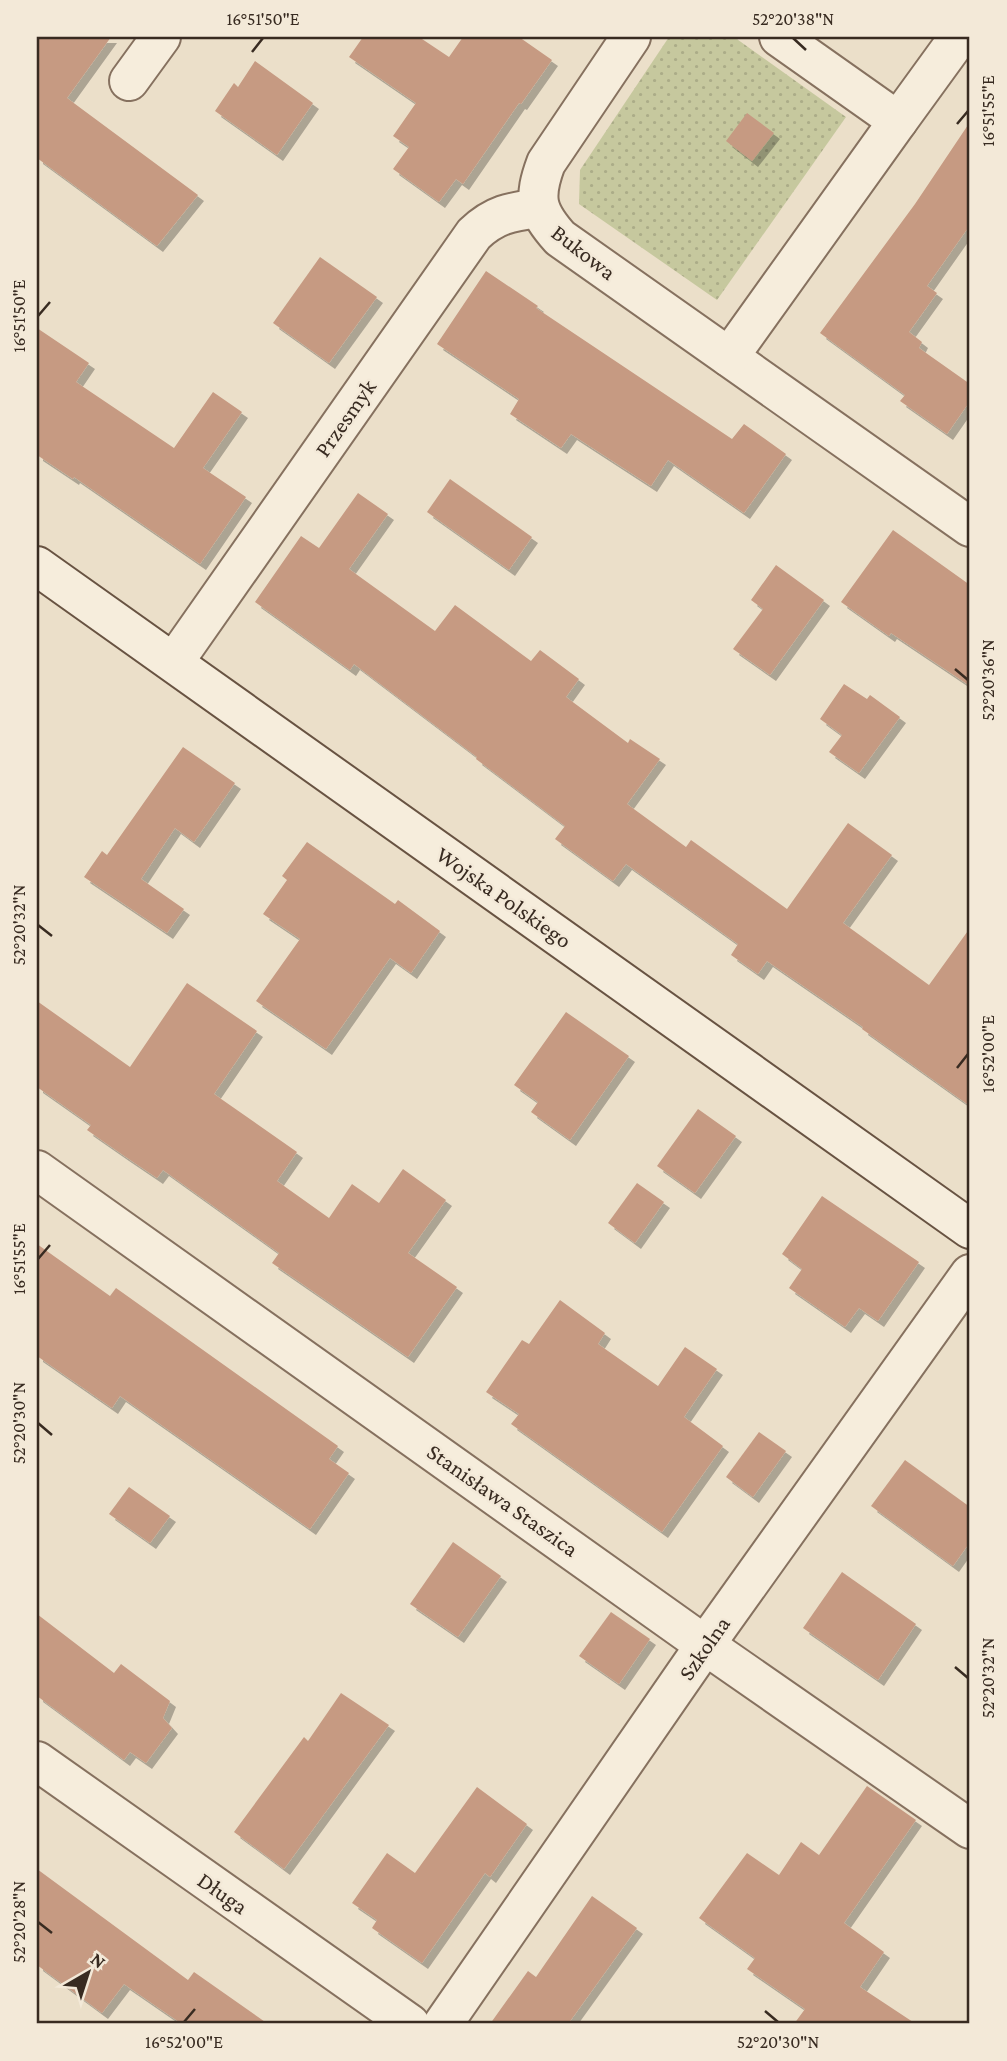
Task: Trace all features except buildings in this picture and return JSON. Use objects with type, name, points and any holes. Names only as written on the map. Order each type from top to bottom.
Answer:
[{"type":"street","points":[[129,81],[161,37]]},
{"type":"street","name":"Bukowa","points":[[631,37],[546,163],[538,184],[539,208],[546,222],[560,238],[970,527]]},
{"type":"street","points":[[779,37],[898,121]]},
{"type":"street","points":[[729,357],[959,37]]},
{"type":"street","name":"Przesmyk","points":[[174,662],[474,234],[487,221],[506,213],[539,208]]},
{"type":"street","name":"Wojska Polskiego","points":[[37,566],[970,1229]]},
{"type":"street","name":"Stanisława Staszica","points":[[37,1170],[970,1829]]},
{"type":"street","name":"Szkolna","points":[[443,2024],[705,1644],[970,1274]]},
{"type":"street","name":"Długa","points":[[37,1761],[410,2024]]},
{"type":"green space","points":[[669,37],[734,37],[846,117],[717,300],[579,204],[580,170]]}]
